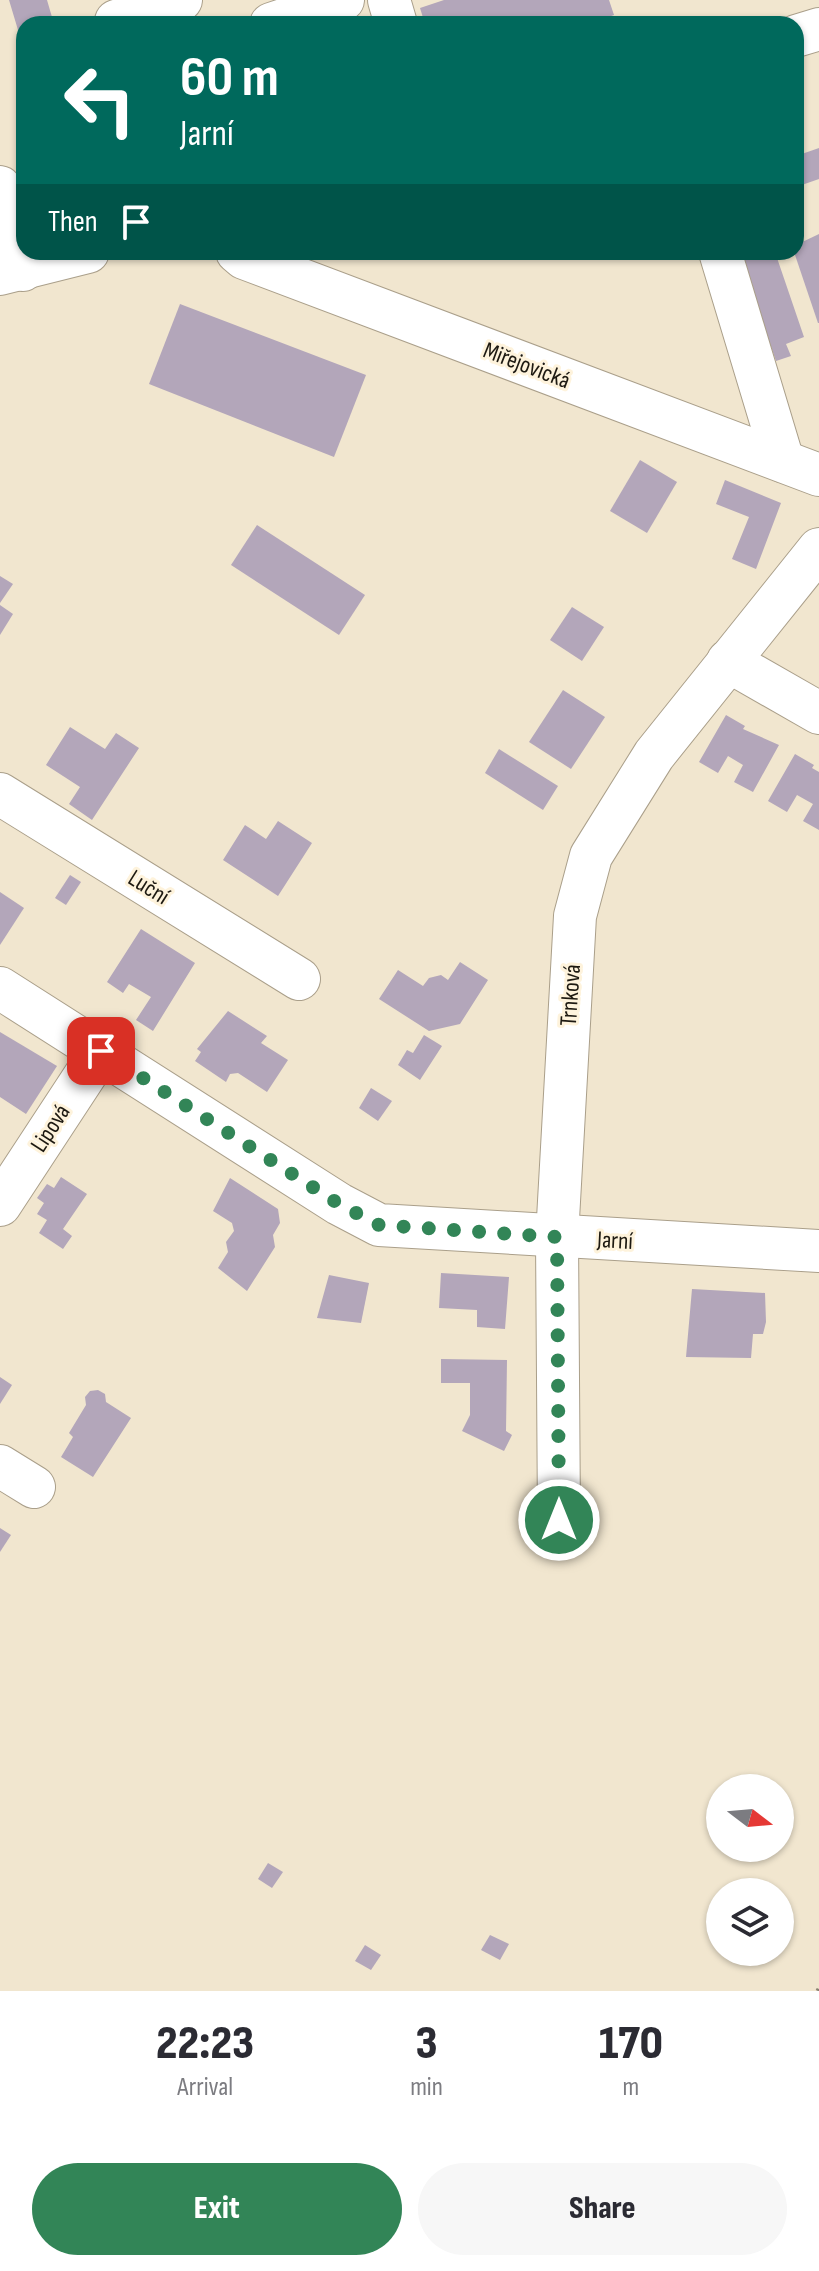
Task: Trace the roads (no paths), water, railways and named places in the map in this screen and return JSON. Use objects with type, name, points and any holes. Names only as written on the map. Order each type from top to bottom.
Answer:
[{"type":"street","points":[[114,15],[181,0]]},
{"type":"street","points":[[295,16],[343,0]]},
{"type":"street","points":[[0,187],[12,272],[58,260]]},
{"type":"street","name":"Miřejovická","points":[[249,260],[801,468]]},
{"type":"street","points":[[723,260],[801,468]]},
{"type":"street","name":"Trnková","points":[[559,1520],[557,1237],[575,916],[591,856],[654,755],[819,549]]},
{"type":"street","points":[[728,661],[819,713]]},
{"type":"street","name":"Luční","points":[[0,794],[299,979]]},
{"type":"street","name":"Jarní","points":[[0,988],[339,1204],[379,1225],[819,1251]]},
{"type":"street","name":"Lipová","points":[[0,1205],[101,1051]]}]
